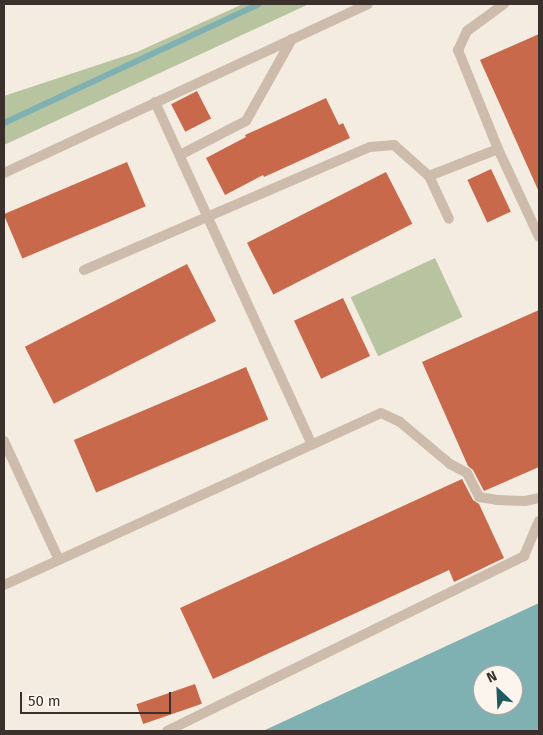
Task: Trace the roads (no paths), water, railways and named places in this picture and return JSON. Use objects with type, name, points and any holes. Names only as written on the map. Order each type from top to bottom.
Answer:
[{"type":"lane","points":[[4,173],[368,4]]},
{"type":"lane","points":[[504,4],[467,31],[458,50],[498,149],[539,237]]},
{"type":"lane","points":[[180,155],[246,121],[292,39]]},
{"type":"lane","points":[[155,102],[312,445]]},
{"type":"lane","points":[[84,270],[209,218],[370,147],[394,145],[429,176],[449,219]]},
{"type":"lane","points":[[429,176],[498,149]]},
{"type":"lane","points":[[4,585],[383,413],[420,438],[450,464],[467,473],[479,497],[525,501],[539,498]]},
{"type":"lane","points":[[4,442],[59,560]]},
{"type":"lane","points":[[167,731],[524,556],[539,522]]},
{"type":"water","points":[[539,603],[539,731],[263,731]]},
{"type":"waterway","points":[[4,123],[259,4]]}]
